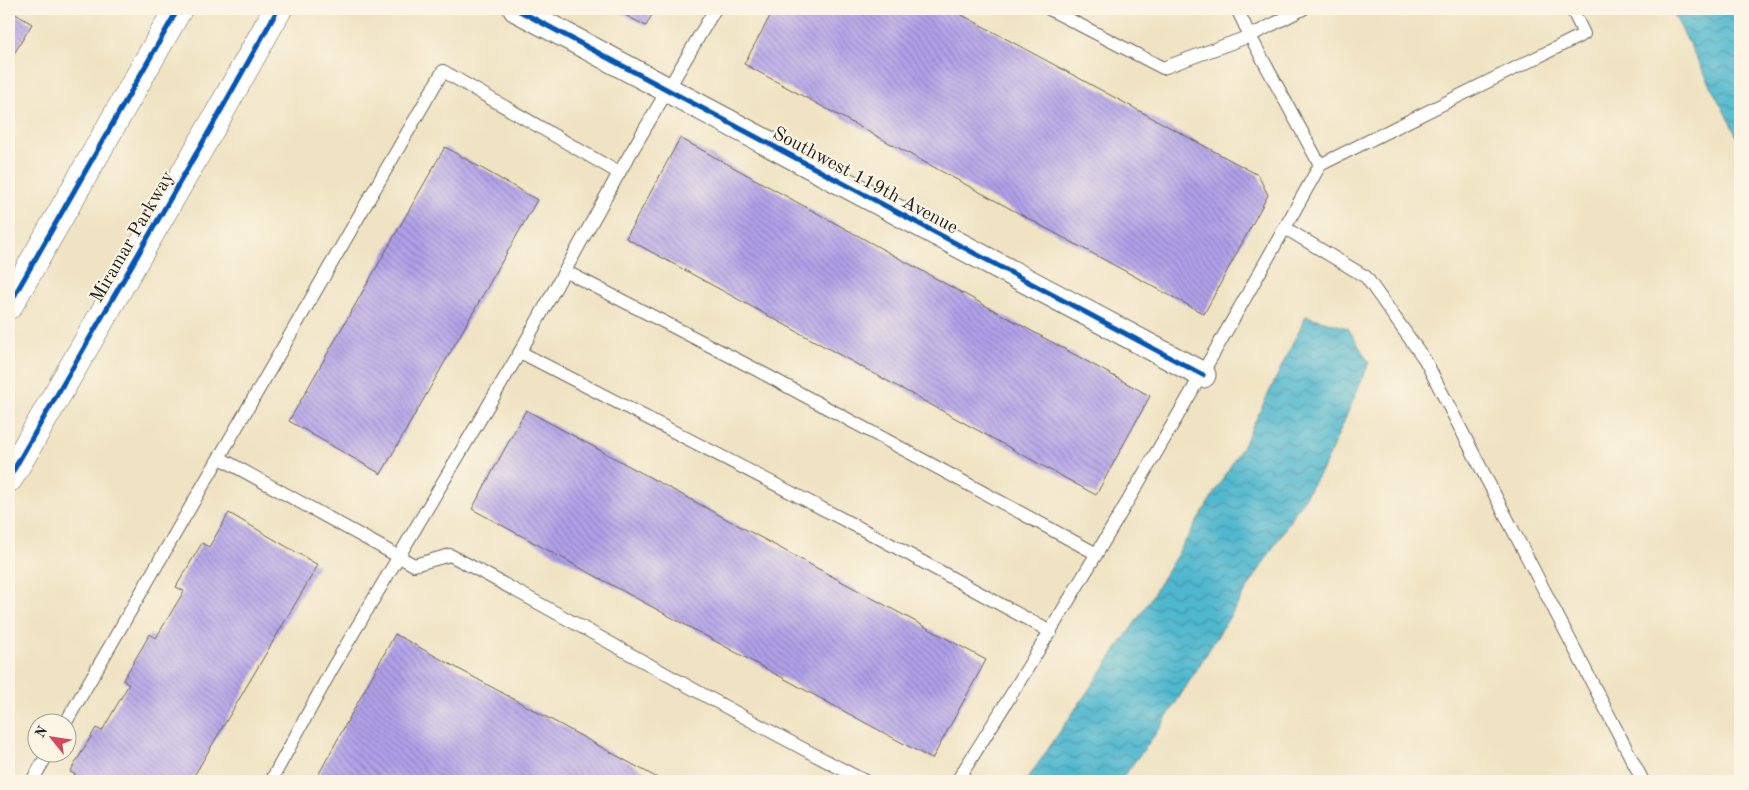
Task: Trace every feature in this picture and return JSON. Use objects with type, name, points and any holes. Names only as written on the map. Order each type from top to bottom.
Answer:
[{"type":"main road","points":[[9,305],[178,9]]},
{"type":"main road","name":"Miramar Parkway","points":[[9,478],[278,9]]},
{"type":"street","name":"Southwest 119th Avenue","points":[[516,9],[1203,375]]},
{"type":"lane","points":[[271,781],[397,557],[520,352],[619,173],[715,9]]},
{"type":"lane","points":[[1049,9],[1163,68],[1250,36],[1303,9]]},
{"type":"lane","points":[[1237,9],[1320,165]]},
{"type":"lane","points":[[957,781],[1051,632],[1095,553],[1203,375],[1320,165],[1584,34],[1572,9]]},
{"type":"lane","points":[[72,712],[444,71],[619,173]]},
{"type":"lane","points":[[1285,228],[1366,277],[1425,360],[1643,781]]},
{"type":"lane","points":[[565,271],[755,369],[1095,553]]},
{"type":"lane","points":[[520,352],[876,537],[1051,632]]},
{"type":"lane","points":[[220,458],[414,565],[450,555],[564,616],[795,746],[865,781]]},
{"type":"lane","points":[[32,781],[43,762]]},
{"type":"water","points":[[1671,9],[1740,9],[1740,142]]},
{"type":"water","points":[[1306,316],[1348,328],[1369,363],[1326,463],[1160,728],[1120,781],[1026,781],[1143,611],[1245,442]]},
{"type":"building","points":[[614,9],[655,9],[646,26]]},
{"type":"building","points":[[774,9],[951,9],[1258,175],[1268,195],[1204,314],[744,64]]},
{"type":"building","points":[[9,10],[32,24],[9,62]]},
{"type":"building","points":[[680,138],[1150,396],[1096,495],[626,238]]},
{"type":"building","points":[[445,147],[537,200],[381,474],[289,421]]},
{"type":"building","points":[[526,410],[986,660],[932,759],[472,509]]},
{"type":"building","points":[[229,513],[318,565],[191,781],[72,781],[76,775],[70,772],[76,762],[78,762],[78,758],[96,728],[102,731],[129,684],[123,680],[150,634],[156,638],[184,591],[176,587],[202,543],[209,547]]},
{"type":"building","points":[[395,634],[663,781],[315,781]]},
{"type":"cycle path","points":[[9,305],[178,9]]},
{"type":"cycle path","points":[[9,478],[278,9]]},
{"type":"cycle path","points":[[516,9],[1203,375]]}]
